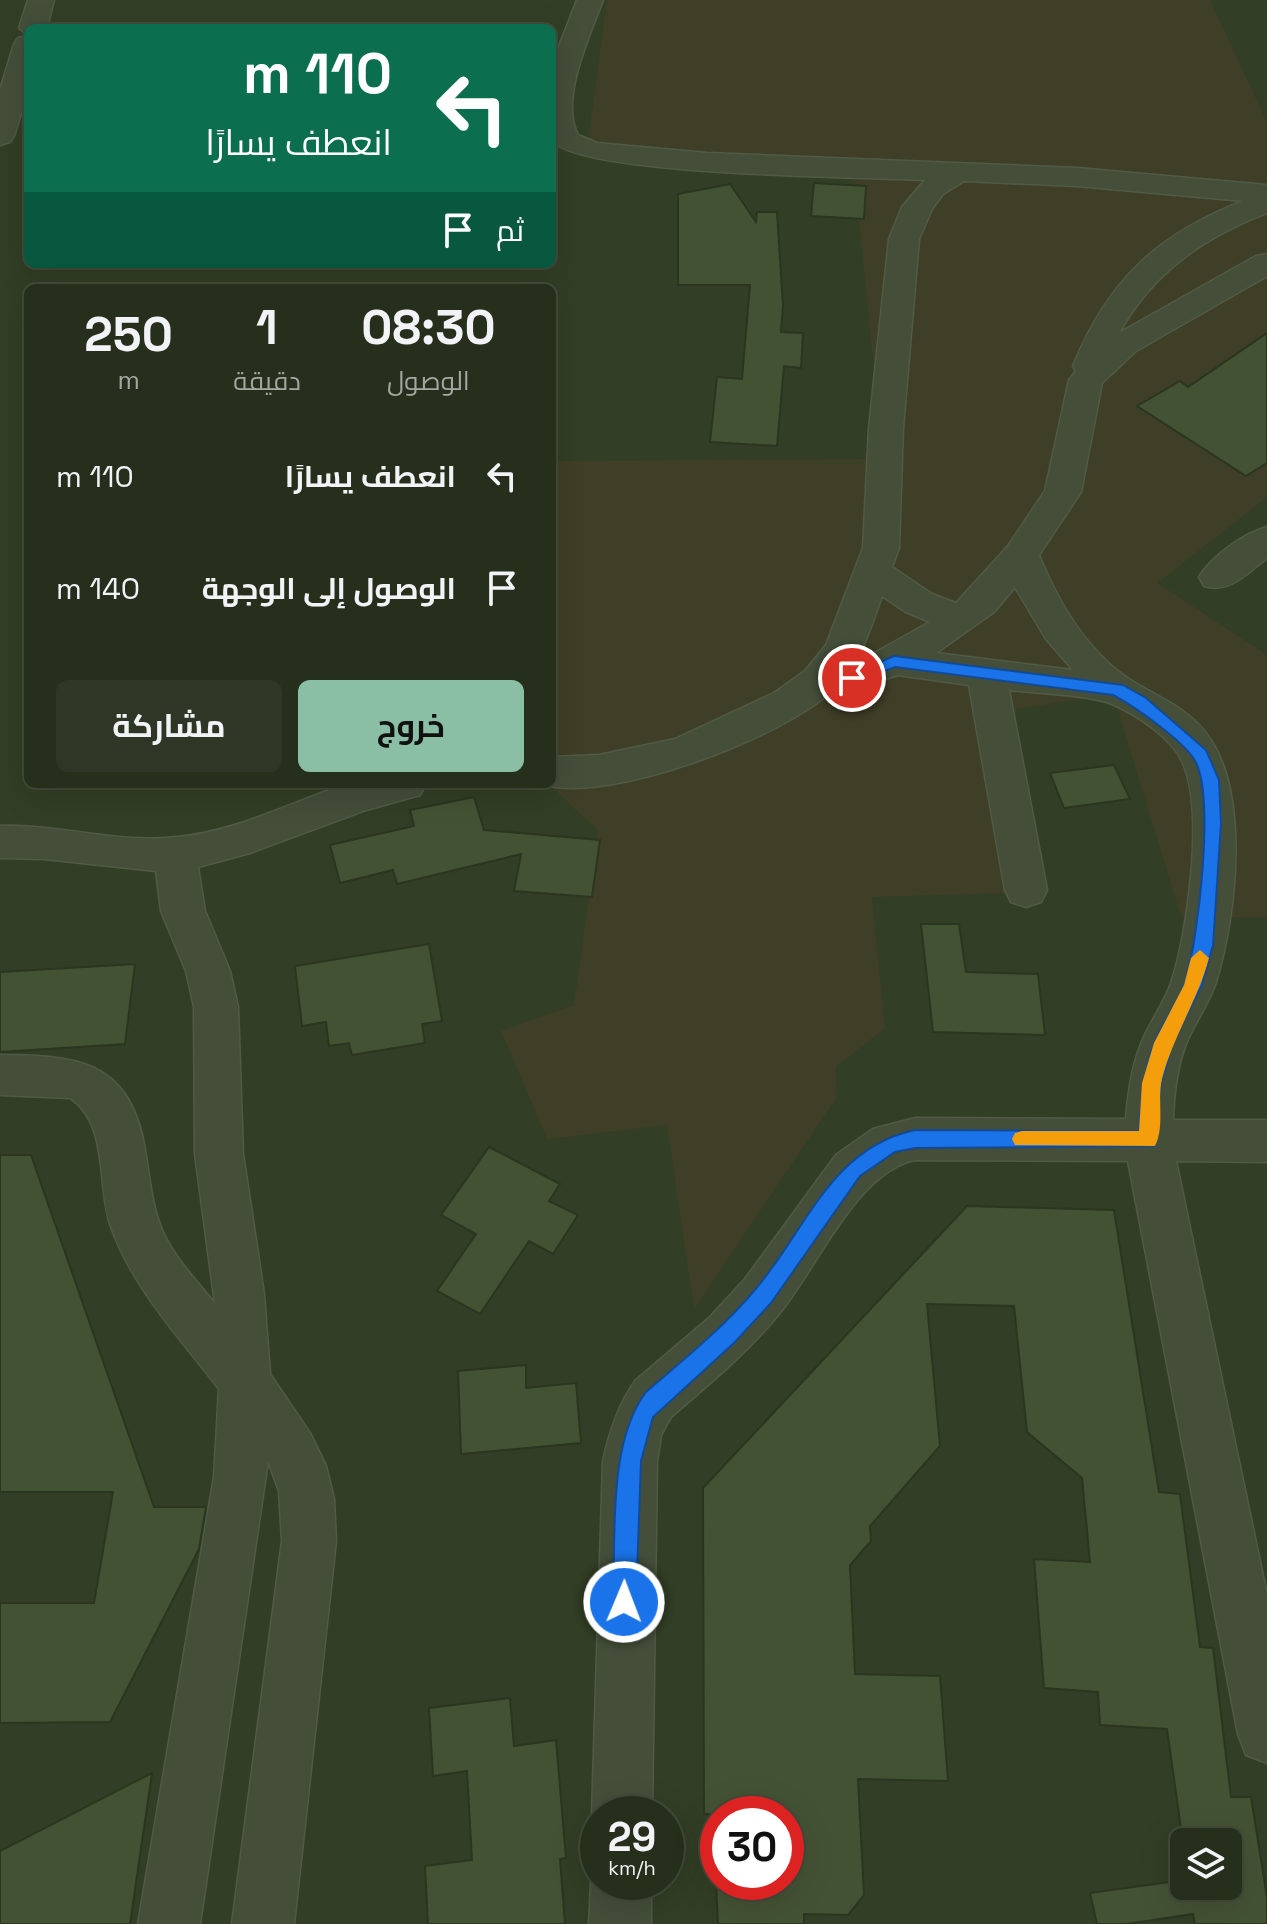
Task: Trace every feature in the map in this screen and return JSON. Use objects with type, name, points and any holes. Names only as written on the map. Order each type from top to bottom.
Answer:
[{"type":"street","points":[[34,24],[41,0]]},
{"type":"street","points":[[590,0],[563,72],[558,112],[561,133],[578,147],[649,158],[1077,177],[1267,194]]},
{"type":"street","points":[[0,136],[24,57]]},
{"type":"street","points":[[788,703],[819,681],[843,650],[881,548],[886,489],[886,428],[904,239],[917,207],[932,188],[959,172]]},
{"type":"street","points":[[556,772],[599,770],[684,752],[788,703],[894,661],[981,603],[1021,555],[1063,492],[1086,380],[1100,337],[1133,287],[1176,245],[1213,221],[1267,202]]},
{"type":"street","points":[[1086,380],[1124,344],[1267,263]]},
{"type":"street","points":[[1217,577],[1267,539]]},
{"type":"street","points":[[1021,555],[1035,593],[1063,638],[1117,690],[1140,702],[1176,730],[1200,754],[1211,780],[1212,824],[1204,945],[1193,985],[1164,1043],[1151,1083],[1148,1140],[1267,1734]]},
{"type":"street","points":[[873,572],[919,603],[960,619]]},
{"type":"street","points":[[894,661],[1117,690]]},
{"type":"street","points":[[987,674],[1026,890]]},
{"type":"street","points":[[0,842],[30,840],[175,855],[259,834],[319,808],[383,788]]},
{"type":"street","points":[[169,1924],[241,1477],[245,1379],[239,1294],[219,1154],[216,1007],[208,971],[183,911],[175,855]]},
{"type":"street","points":[[0,1075],[67,1077],[92,1087],[110,1105],[118,1129],[124,1188],[135,1230],[157,1268],[245,1379],[288,1444],[301,1473],[309,1506],[309,1541],[263,1924]]},
{"type":"street","points":[[622,1796],[630,1461],[635,1435],[653,1399],[727,1335],[763,1296],[853,1170],[890,1144],[915,1139],[1267,1141]]},
{"type":"street","points":[[620,1924],[621,1900]]},
{"type":"shaded area","points":[[607,0],[1210,0],[1267,122],[1267,497],[1158,583],[1267,655],[1267,917],[1181,917],[1113,694],[1005,711],[1034,892],[872,897],[885,1028],[836,1067],[837,1097],[694,1309],[667,1125],[547,1139],[501,1031],[574,1005],[598,830],[552,788],[556,788],[556,461],[883,459],[855,180],[586,156]]},
{"type":"building","points":[[814,183],[866,186],[864,219],[811,216]]},
{"type":"building","points":[[730,184],[756,222],[757,212],[777,212],[783,306],[781,332],[803,333],[801,368],[784,366],[777,446],[710,442],[717,377],[742,379],[750,285],[678,285],[678,194]]},
{"type":"building","points":[[1267,333],[1267,463],[1246,476],[1137,406],[1180,381],[1188,387]]},
{"type":"building","points":[[1114,765],[1130,799],[1064,808],[1050,773]]},
{"type":"building","points":[[474,797],[484,830],[600,840],[592,897],[514,891],[521,854],[397,884],[393,870],[340,883],[330,845],[414,826],[410,810]]},
{"type":"building","points":[[921,924],[959,924],[966,972],[1038,974],[1045,1035],[933,1032]]},
{"type":"building","points":[[429,944],[442,1021],[422,1024],[425,1043],[352,1055],[349,1043],[329,1046],[326,1022],[302,1026],[295,966]]},
{"type":"building","points":[[135,964],[125,1044],[0,1052],[0,972]]},
{"type":"building","points":[[489,1147],[560,1184],[549,1201],[578,1215],[553,1254],[529,1241],[480,1314],[437,1291],[476,1234],[441,1215]]},
{"type":"building","points":[[0,1155],[31,1155],[154,1507],[206,1507],[199,1549],[110,1722],[0,1723],[0,1603],[94,1603],[113,1492],[0,1492]]},
{"type":"building","points":[[967,1206],[1114,1210],[1159,1492],[1180,1494],[1200,1647],[1213,1648],[1231,1797],[1251,1797],[1267,1897],[1267,1924],[1195,1924],[1193,1914],[1127,1924],[1097,1924],[1090,1893],[1170,1882],[1170,1900],[1242,1900],[1242,1828],[1181,1828],[1167,1729],[1100,1725],[1098,1692],[1044,1688],[1034,1559],[1090,1562],[1082,1478],[1027,1432],[1014,1306],[927,1304],[940,1446],[870,1526],[871,1541],[850,1565],[855,1674],[940,1676],[948,1781],[858,1779],[864,1895],[848,1915],[804,1914],[804,1924],[718,1924],[717,1900],[804,1900],[804,1796],[704,1796],[703,1488]]},
{"type":"building","points":[[526,1365],[526,1388],[576,1383],[581,1443],[461,1454],[458,1371]]},
{"type":"building","points":[[510,1698],[514,1746],[556,1740],[566,1858],[560,1859],[565,1924],[428,1924],[425,1866],[472,1860],[467,1771],[433,1776],[429,1708]]},
{"type":"building","points":[[152,1773],[130,1924],[0,1924],[0,1851]]},
{"type":"slow traffic","points":[[1022,1139],[1148,1140],[1151,1083],[1164,1043],[1193,985],[1200,958]]},
{"type":"route","points":[[624,1602],[630,1461],[644,1412],[653,1399],[691,1369],[763,1296],[853,1170],[890,1144],[915,1139],[1148,1140],[1151,1083],[1164,1043],[1193,985],[1204,945],[1209,898],[1211,780],[1200,754],[1176,730],[1140,702],[1117,690],[1074,682],[894,661],[852,678]]}]
